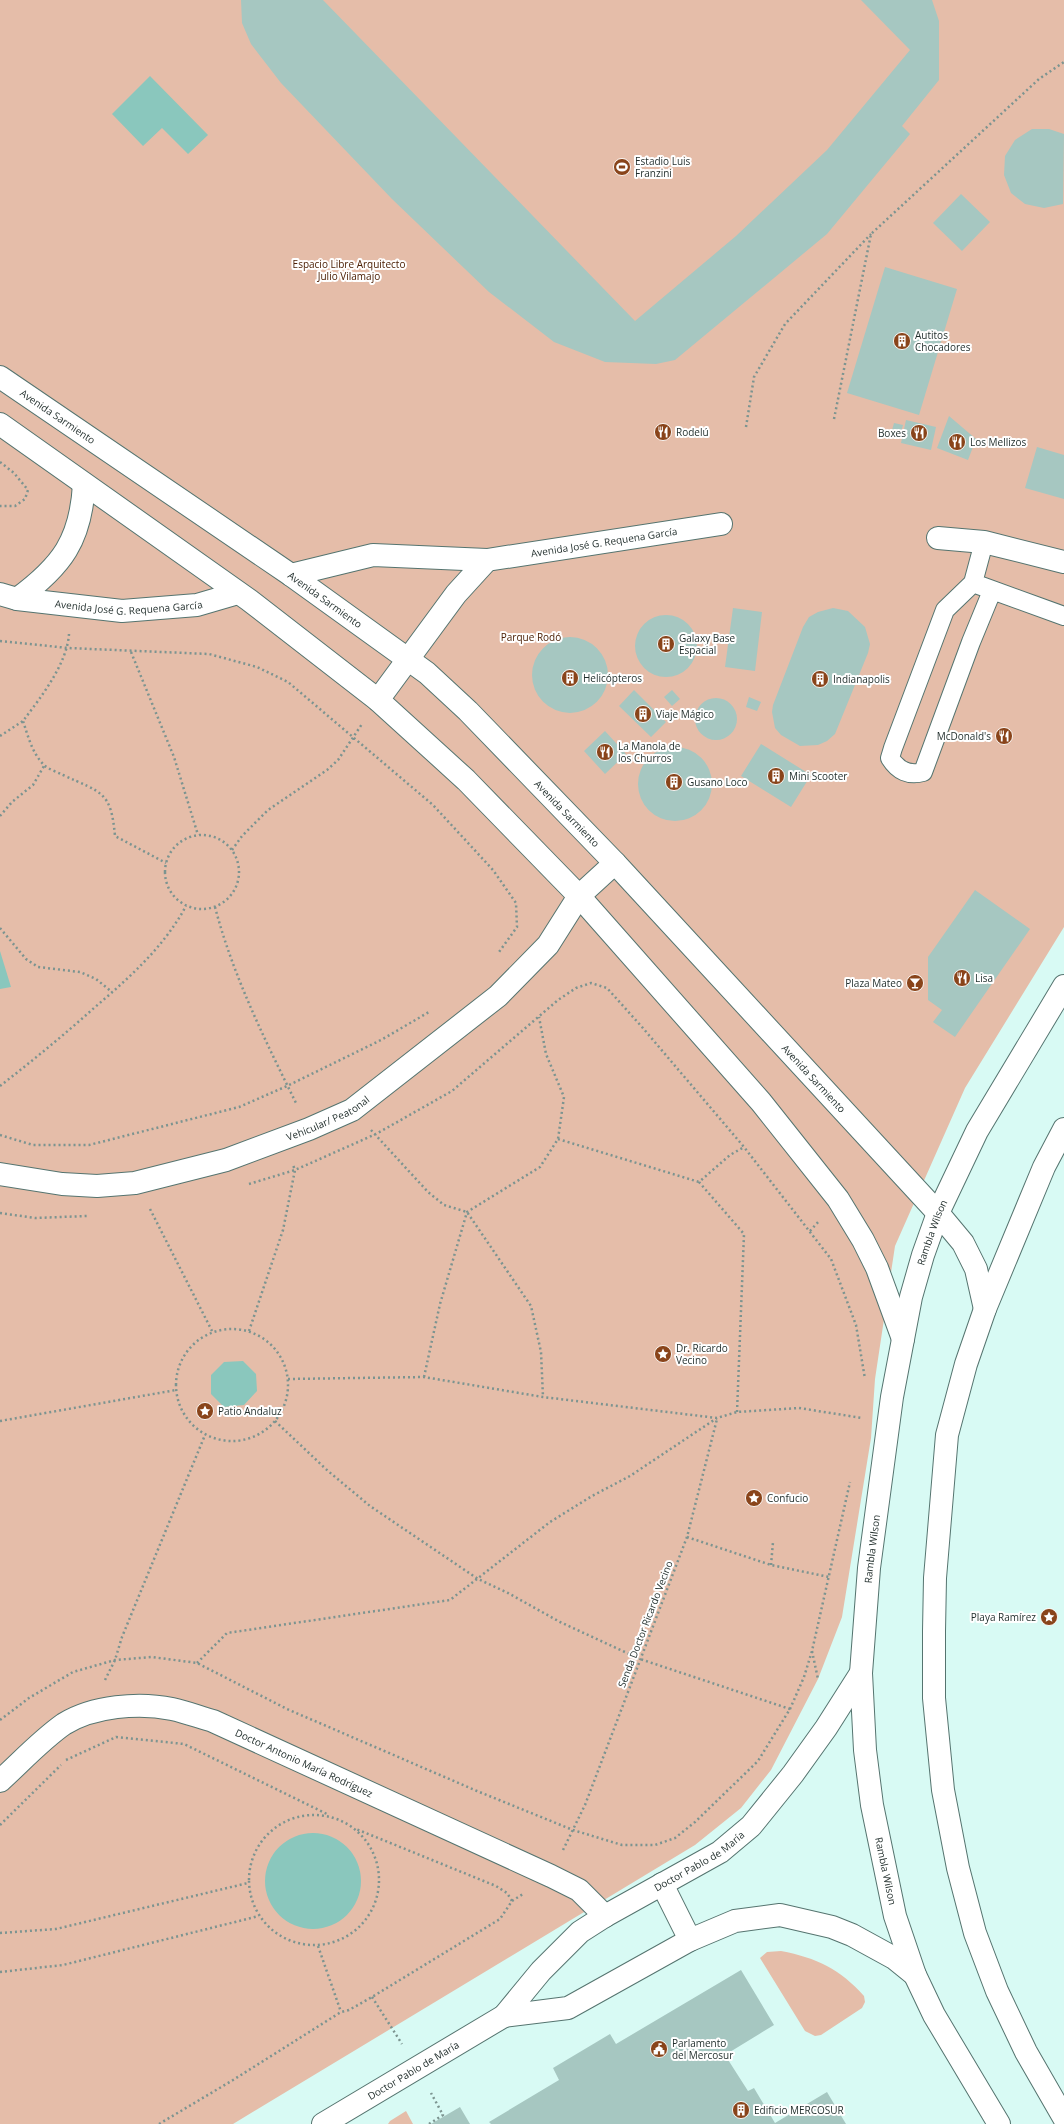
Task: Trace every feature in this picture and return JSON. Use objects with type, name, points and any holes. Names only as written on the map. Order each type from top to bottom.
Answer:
[{"type":"street","name":"Avenida Sarmiento","points":[[0,377],[291,575],[407,658],[468,711],[615,863],[938,1213],[963,1243],[976,1269],[985,1309]]},
{"type":"street","points":[[0,424],[238,593],[378,700],[466,780],[579,896],[761,1102],[838,1199],[863,1240],[877,1268],[903,1338]]},
{"type":"street","name":"Avenida José G. Requena García","points":[[9,596],[37,584],[56,565],[70,544],[79,524],[84,484]]},
{"type":"street","name":"Avenida José G. Requena García","points":[[291,575],[373,555],[487,560],[721,524]]},
{"type":"street","points":[[938,538],[984,542],[1064,562]]},
{"type":"street","points":[[378,700],[407,658],[456,594],[487,560]]},
{"type":"street","name":"Avenida José G. Requena García","points":[[9,596],[122,611],[197,605],[238,593]]},
{"type":"street","points":[[579,896],[615,863]]},
{"type":"street","name":"Vehicular/ Peatonal","points":[[0,1174],[62,1184],[97,1186],[135,1184],[226,1160],[309,1129],[352,1110],[438,1045],[498,996],[548,945],[579,896]]},
{"type":"street","name":"Rambla Wilson","points":[[999,2124],[934,2015],[915,1975],[896,1916],[872,1805],[865,1750],[861,1673],[869,1568],[892,1397],[911,1297],[938,1213],[977,1132],[1064,986]]},
{"type":"street","points":[[1064,1129],[1044,1167],[985,1309],[966,1364],[946,1435],[935,1578],[934,1624],[934,1698],[937,1741],[951,1837],[975,1933],[997,1991],[1026,2052],[1064,2118]]},
{"type":"street","name":"Doctor Pablo de María","points":[[323,2124],[504,2016],[541,1971],[580,1932],[662,1884],[690,1871],[720,1852],[750,1826],[793,1774],[826,1728],[861,1673]]},
{"type":"street","name":"Doctor Antonio María Rodríguez","points":[[0,1781],[50,1735],[66,1724],[88,1714],[112,1707],[170,1709],[213,1721],[579,1890],[605,1916]]},
{"type":"street","points":[[662,1884],[690,1940]]},
{"type":"street","name":"Doctor Pablo de María","points":[[504,2016],[568,2008],[690,1940],[735,1921],[780,1915],[832,1927],[852,1935],[894,1958],[915,1975]]},
{"type":"lane","points":[[984,542],[973,583],[945,610],[893,748],[890,758],[895,766],[906,773],[916,774],[923,772],[971,642],[992,591]]},
{"type":"lane","points":[[973,583],[1064,616]]},
{"type":"path","points":[[746,427],[754,377],[784,324],[871,234],[1039,80],[1064,62]]},
{"type":"path","points":[[834,419],[871,234]]},
{"type":"path","points":[[0,462],[14,472],[28,490],[25,499],[15,506],[0,506]]},
{"type":"path","points":[[0,641],[68,648],[131,652],[209,654],[258,667],[288,682],[433,805],[493,870],[516,903],[517,927],[495,958]]},
{"type":"path","points":[[0,736],[23,721],[43,694],[68,648]]},
{"type":"path","points":[[131,652],[174,757],[198,835]]},
{"type":"path","points":[[23,721],[30,745],[44,766],[102,792],[113,813],[115,836],[166,863]]},
{"type":"path","points":[[232,850],[242,836],[268,810],[327,770],[338,760],[352,737]]},
{"type":"path","points":[[0,816],[12,802],[33,785],[44,766]]},
{"type":"path","points":[[198,835],[217,837],[232,850],[239,865],[239,880],[237,887],[228,900],[215,908],[195,909],[186,906],[176,898],[168,888],[165,876],[166,863],[170,852],[177,844],[187,838],[198,835]]},
{"type":"path","points":[[0,1086],[48,1049],[144,962],[165,939],[186,906]]},
{"type":"path","points":[[215,908],[221,928],[260,1028],[309,1129]]},
{"type":"path","points":[[0,928],[22,955],[38,967],[80,972],[96,979],[112,992]]},
{"type":"path","points":[[246,1185],[295,1170],[376,1134],[452,1091],[539,1017],[576,988],[591,983],[607,988],[744,1147],[831,1259],[856,1326],[866,1380]]},
{"type":"path","points":[[0,1135],[33,1145],[89,1145],[239,1107],[287,1086],[381,1040],[435,1008]]},
{"type":"path","points":[[424,1378],[440,1304],[467,1212],[540,1167],[558,1139],[564,1097],[546,1054],[539,1017]]},
{"type":"path","points":[[352,1110],[439,1201],[444,1205],[467,1212],[531,1306],[541,1352],[543,1397]]},
{"type":"path","points":[[558,1139],[699,1182],[744,1234],[737,1412]]},
{"type":"path","points":[[249,1331],[283,1230],[295,1170],[279,1140]]},
{"type":"path","points":[[699,1182],[730,1156],[744,1147]]},
{"type":"path","points":[[135,1184],[151,1209],[212,1331]]},
{"type":"path","points":[[144,1210],[158,1208]]},
{"type":"path","points":[[0,1214],[35,1218],[93,1215]]},
{"type":"path","points":[[230,1328],[249,1331],[265,1340],[278,1353],[286,1367],[288,1379],[283,1406],[275,1421],[259,1434],[242,1440],[223,1440],[205,1435],[191,1424],[180,1408],[176,1390],[176,1372],[184,1354],[196,1340],[212,1331],[230,1328]]},
{"type":"path","points":[[288,1379],[424,1378],[543,1397],[717,1418]]},
{"type":"path","points":[[0,1421],[176,1390]]},
{"type":"path","points":[[197,1663],[227,1633],[450,1600],[478,1579],[511,1550],[550,1522],[592,1496],[630,1476],[717,1418],[737,1412],[799,1408],[862,1418]]},
{"type":"path","points":[[861,1426],[863,1411]]},
{"type":"path","name":"Senda Doctor Ricardo Vecino","points":[[573,1830],[585,1805],[687,1537],[717,1418]]},
{"type":"path","points":[[275,1421],[328,1471],[370,1506],[478,1579],[508,1593],[560,1622],[640,1659],[790,1709]]},
{"type":"path","points":[[88,1714],[115,1660],[122,1636],[205,1435]]},
{"type":"path","points":[[0,1720],[29,1698],[73,1672],[115,1660],[152,1657],[197,1663],[287,1709],[573,1830],[622,1845],[655,1844],[675,1838],[695,1822],[758,1761],[790,1709],[804,1677],[812,1651],[851,1476]]},
{"type":"path","points":[[687,1537],[771,1565],[829,1577]]},
{"type":"path","points":[[771,1565],[773,1542]]},
{"type":"path","points":[[812,1651],[818,1679]]},
{"type":"path","points":[[0,1825],[66,1760],[116,1737],[184,1744],[344,1821],[356,1829],[496,1886],[507,1893],[512,1901],[500,1919],[350,2010],[341,2012],[233,2080],[159,2124]]},
{"type":"path","points":[[331,1816],[308,1814],[287,1820],[268,1833],[255,1851],[248,1883],[250,1896],[259,1916],[275,1933],[295,1944],[318,1946],[340,1941],[359,1929],[372,1911],[380,1890],[379,1867],[371,1846],[356,1829]]},
{"type":"path","points":[[0,1933],[56,1930],[248,1883]]},
{"type":"path","points":[[0,1972],[63,1965],[259,1916]]},
{"type":"path","points":[[318,1946],[341,2012]]},
{"type":"green space","name":"Parque Rodó","points":[[0,0],[1064,0],[1064,927],[965,1088],[895,1246],[875,1379],[871,1438],[842,1617],[818,1679],[771,1770],[741,1808],[695,1845],[233,2124],[0,2124]]},
{"type":"green space","points":[[781,1951],[817,1961],[837,1972],[864,1996],[865,2002],[862,2008],[821,2035],[815,2036],[805,2031],[760,1958],[767,1952]]},
{"type":"green space","points":[[406,2111],[413,2124],[388,2124],[390,2121]]},
{"type":"shaded area","points":[[150,76],[208,135],[188,154],[162,128],[143,146],[112,114]]},
{"type":"shaded area","points":[[0,951],[11,987],[0,989]]},
{"type":"shaded area","points":[[243,1361],[256,1374],[257,1391],[244,1405],[224,1407],[211,1394],[211,1375],[224,1362]]},
{"type":"shaded area","points":[[313,1833],[331,1837],[340,1841],[347,1847],[353,1854],[357,1863],[361,1881],[357,1899],[353,1908],[347,1915],[340,1921],[331,1925],[313,1929],[295,1925],[286,1921],[279,1915],[273,1908],[269,1899],[265,1881],[269,1863],[273,1854],[279,1847],[286,1841],[295,1837]]},
{"type":"building","points":[[241,0],[323,0],[635,321],[736,236],[827,150],[910,50],[861,0],[932,0],[939,21],[939,80],[902,126],[910,134],[827,234],[675,360],[656,364],[605,362],[554,342],[489,292],[392,199],[281,83],[251,44],[242,23]]},
{"type":"building","points":[[1032,129],[1049,129],[1064,134],[1063,204],[1044,208],[1025,204],[1011,193],[1004,175],[1005,156],[1015,140]]},
{"type":"building","points":[[961,194],[990,222],[962,251],[933,223]]},
{"type":"building","name":"Autitos Chocadores","points":[[885,267],[957,289],[919,415],[847,393]]},
{"type":"building","points":[[949,416],[976,439],[968,460],[937,448]]},
{"type":"building","points":[[906,420],[936,427],[931,450],[901,443]]},
{"type":"building","points":[[894,423],[903,425],[901,432],[892,430]]},
{"type":"building","points":[[1037,447],[1064,455],[1064,499],[1025,488]]},
{"type":"building","points":[[733,608],[762,612],[755,671],[725,667]]},
{"type":"building","name":"Indianapolis","points":[[833,608],[848,611],[865,627],[870,644],[868,653],[835,734],[827,741],[818,745],[800,746],[781,735],[775,728],[772,712],[773,705],[803,627],[809,617],[818,612]]},
{"type":"building","name":"Galaxy Base Espacial","points":[[666,615],[678,618],[688,624],[694,634],[697,646],[694,658],[688,668],[678,674],[666,677],[654,674],[644,668],[638,658],[635,646],[638,634],[644,624],[654,618]]},
{"type":"building","name":"Helicópteros","points":[[570,637],[585,640],[597,648],[605,660],[608,675],[605,690],[597,702],[585,710],[570,713],[555,710],[543,702],[535,690],[532,675],[535,660],[543,648],[555,640]]},
{"type":"building","name":"Viaje Mágico","points":[[634,690],[666,722],[651,737],[619,706]]},
{"type":"building","points":[[672,690],[680,699],[672,706],[664,697]]},
{"type":"building","points":[[749,697],[761,702],[757,711],[746,707]]},
{"type":"building","points":[[712,698],[720,698],[731,704],[737,715],[737,723],[731,734],[720,740],[712,740],[701,734],[695,723],[695,715],[701,704]]},
{"type":"building","name":"La Manola de los Churros","points":[[605,731],[626,754],[605,774],[584,751]]},
{"type":"building","name":"Mini Scooter","points":[[761,744],[811,775],[791,807],[741,776]]},
{"type":"building","name":"Gusano Loco","points":[[675,747],[696,753],[706,763],[712,784],[706,805],[696,815],[675,821],[654,815],[644,805],[638,784],[644,763],[654,753]]},
{"type":"building","name":"Lisa","points":[[975,890],[1030,929],[955,1037],[933,1022],[942,1010],[928,1000],[928,957]]},
{"type":"building","name":"Parlamento del Mercosur","points":[[741,1970],[774,2025],[725,2055],[748,2091],[754,2088],[775,2123],[827,2092],[846,2124],[491,2124],[489,2122],[559,2080],[553,2068],[610,2034],[616,2044]]},
{"type":"building","points":[[460,2107],[470,2124],[431,2124]]},
{"type":"place","name":"Estadio Luis Franzini","points":[[622,167]]},
{"type":"place","name":"Autitos Chocadores","points":[[902,341]]},
{"type":"place","name":"Rodelú","points":[[663,432]]},
{"type":"place","name":"Boxes","points":[[919,433]]},
{"type":"place","name":"Los Mellizos","points":[[957,442]]},
{"type":"place","name":"Galaxy Base Espacial","points":[[666,644]]},
{"type":"place","name":"Helicópteros","points":[[570,678]]},
{"type":"place","name":"Indianapolis","points":[[820,679]]},
{"type":"place","name":"Viaje Mágico","points":[[643,714]]},
{"type":"place","name":"McDonald's","points":[[1004,736]]},
{"type":"place","name":"La Manola de los Churros","points":[[605,752]]},
{"type":"place","name":"Mini Scooter","points":[[776,776]]},
{"type":"place","name":"Gusano Loco","points":[[674,782]]},
{"type":"place","name":"Lisa","points":[[962,978]]},
{"type":"place","name":"Plaza Mateo","points":[[915,983]]},
{"type":"place","name":"Dr. Ricardo Vecino","points":[[663,1354]]},
{"type":"place","name":"Patio Andaluz","points":[[205,1411]]},
{"type":"place","name":"Confucio","points":[[754,1498]]},
{"type":"place","name":"Playa Ramírez","points":[[1049,1617]]},
{"type":"place","name":"Parlamento del Mercosur","points":[[659,2049]]},
{"type":"place","name":"Edificio MERCOSUR","points":[[741,2110]]},
{"type":"park label","name":"Espacio Libre Arquitecto Julio Vilamajo","points":[[349,270]]}]
